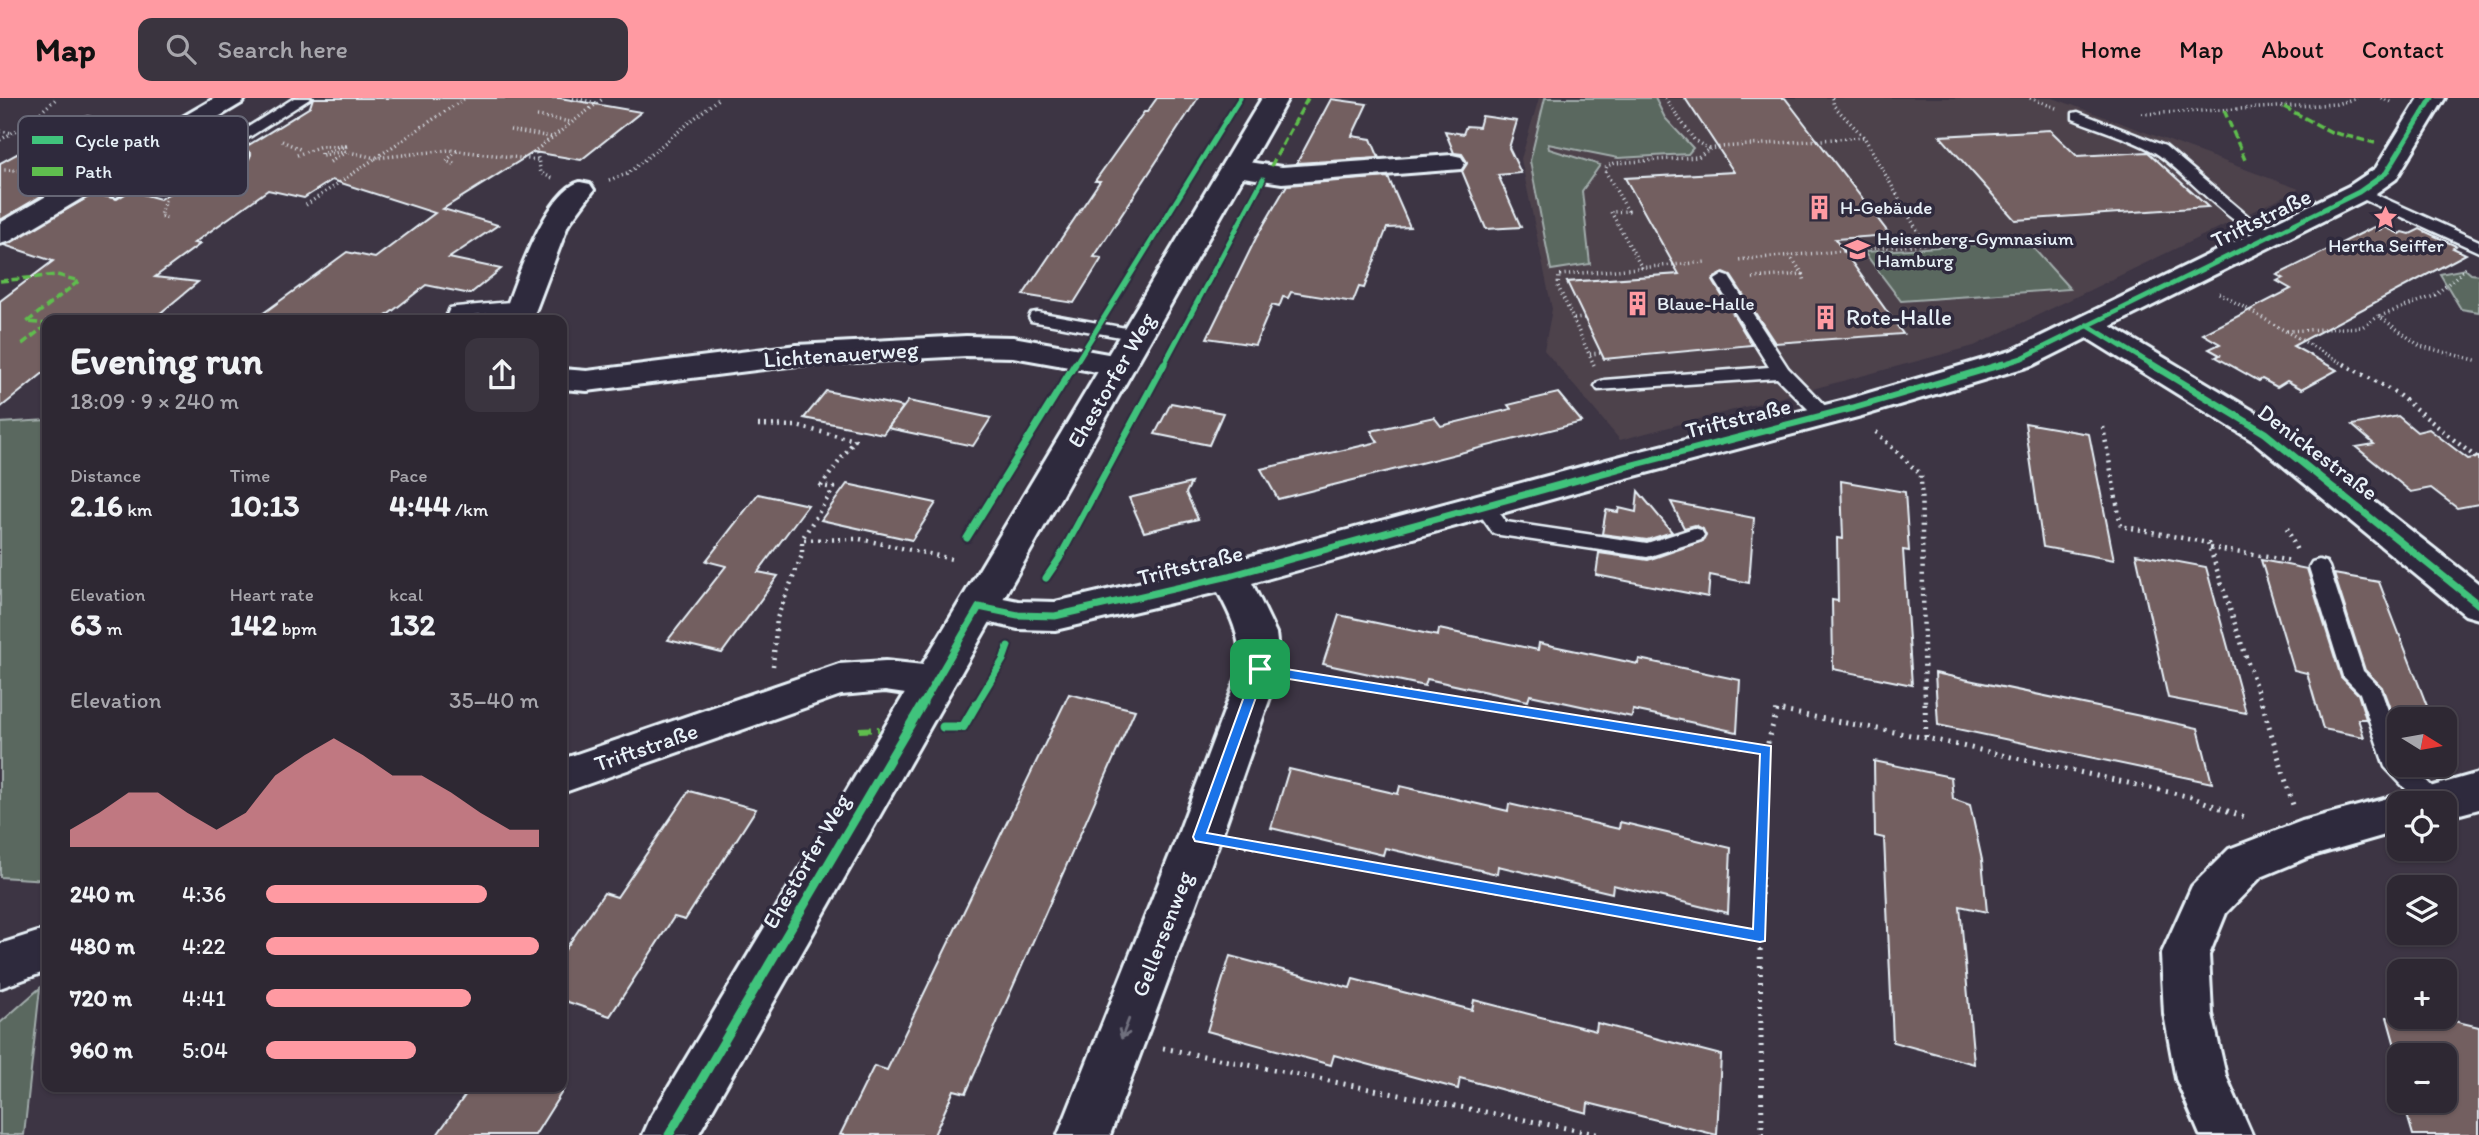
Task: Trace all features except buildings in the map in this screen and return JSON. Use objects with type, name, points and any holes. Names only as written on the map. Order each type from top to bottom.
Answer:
[{"type":"street","points":[[207,116],[233,98]]},
{"type":"street","name":"Ehestorfer Weg","points":[[668,1135],[1275,98]]},
{"type":"street","name":"Triftstraße","points":[[979,607],[1018,615],[1055,616],[1229,576],[1825,416],[2022,358],[2360,192],[2386,173],[2432,98]]},
{"type":"street","points":[[1234,168],[1282,175],[1452,163]]},
{"type":"street","points":[[520,313],[554,224],[580,190]]},
{"type":"street","points":[[0,234],[82,196]]},
{"type":"street","name":"Denickestraße","points":[[2087,325],[2264,433],[2479,604]]},
{"type":"street","name":"Lichtenauerweg","points":[[567,379],[603,380],[797,355],[966,346],[1013,347],[1119,366]]},
{"type":"street","name":"Gellersenweg","points":[[1084,1135],[1199,837],[1260,669],[1262,654],[1257,633],[1229,576]]},
{"type":"street","name":"Triftstraße","points":[[567,774],[839,680],[895,677],[933,682]]},
{"type":"street","points":[[2457,797],[2479,791]]},
{"type":"street","points":[[2226,1135],[2201,1079],[2188,1014],[2185,955],[2208,900],[2245,863],[2302,840],[2387,816]]},
{"type":"street","points":[[0,966],[42,952]]},
{"type":"lane","points":[[248,132],[300,101],[318,108]]},
{"type":"lane","points":[[2078,116],[2160,149],[2246,222],[2271,235]]},
{"type":"lane","points":[[2360,192],[2479,247]]},
{"type":"lane","points":[[1723,280],[1781,372],[1825,416]]},
{"type":"lane","points":[[455,315],[456,312],[520,313]]},
{"type":"lane","points":[[1037,317],[1137,335]]},
{"type":"lane","points":[[1604,386],[1781,372]]},
{"type":"lane","points":[[1484,506],[1500,528],[1647,550],[1694,535]]},
{"type":"lane","points":[[2319,567],[2354,676],[2369,688],[2397,767],[2422,791]]},
{"type":"path","points":[[34,116],[57,98]]},
{"type":"path","points":[[306,205],[465,98]]},
{"type":"path","points":[[573,98],[597,103]]},
{"type":"path","points":[[541,173],[536,150],[604,98]]},
{"type":"path","points":[[580,190],[627,174],[719,98]]},
{"type":"path","points":[[1665,98],[1695,141],[1709,149]]},
{"type":"path","points":[[1736,260],[1925,244],[1864,137],[1834,106],[1832,98]]},
{"type":"path","points":[[2136,114],[2336,104],[2357,98]]},
{"type":"path","points":[[2381,98],[2390,103]]},
{"type":"path","points":[[537,116],[572,122]]},
{"type":"path","points":[[0,140],[18,128]]},
{"type":"path","points":[[510,130],[552,138]]},
{"type":"path","points":[[0,131],[13,132]]},
{"type":"path","points":[[1642,268],[1611,212],[1628,211],[1605,169],[1615,163],[1698,157],[1709,149],[1864,137]]},
{"type":"path","points":[[334,144],[340,140]]},
{"type":"path","points":[[297,155],[303,150],[334,144],[347,146],[321,153],[321,156],[347,152],[376,158],[457,151],[538,160]]},
{"type":"path","points":[[454,164],[446,161],[457,151]]},
{"type":"path","points":[[330,162],[347,152]]},
{"type":"path","points":[[320,188],[329,190]]},
{"type":"path","points":[[165,196],[160,216],[169,219]]},
{"type":"path","points":[[1789,255],[1805,282]]},
{"type":"path","points":[[1604,386],[1559,288],[1557,278],[1564,273],[1709,262]]},
{"type":"path","points":[[2286,331],[2362,327],[2379,316],[2434,296],[2470,264]]},
{"type":"path","points":[[1723,280],[1802,274]]},
{"type":"path","points":[[2187,276],[2396,393],[2479,460]]},
{"type":"path","points":[[1559,288],[1569,287]]},
{"type":"path","points":[[2379,316],[2420,346],[2479,361]]},
{"type":"path","points":[[1574,319],[1584,318]]},
{"type":"path","points":[[1590,354],[1601,353]]},
{"type":"path","points":[[758,425],[796,426],[855,440],[821,486],[834,488],[802,540],[802,555],[777,618],[771,705]]},
{"type":"path","points":[[2103,427],[2121,526],[2208,543],[2269,722],[2302,840]]},
{"type":"path","points":[[1873,429],[1921,475],[1926,738]]},
{"type":"path","points":[[2287,527],[2296,547]]},
{"type":"path","points":[[802,540],[860,539],[952,559]]},
{"type":"path","points":[[2210,548],[2319,567]]},
{"type":"path","points":[[1260,669],[1766,750]]},
{"type":"path","points":[[1762,1135],[1760,936],[1766,750],[1777,710],[1926,738],[2191,797],[2302,840]]},
{"type":"path","points":[[1199,837],[1760,936]]},
{"type":"path","points":[[1121,1039],[1601,1135]]},
{"type":"shaded area","name":"Heisenberg-Gymnasium Hamburg","points":[[1539,98],[2053,98],[2299,189],[1974,346],[1620,440],[1544,350],[1552,309],[1521,159]]},
{"type":"green space","points":[[1545,98],[1655,98],[1665,118],[1693,148],[1688,154],[1618,158],[1548,144],[1549,149],[1600,165],[1582,191],[1590,264],[1551,270],[1530,161]]},
{"type":"green space","points":[[2027,241],[2070,289],[1901,301],[1864,252]]},
{"type":"green space","points":[[2465,269],[2471,274],[2479,275],[2479,312],[2461,309],[2440,274]]},
{"type":"green space","points":[[42,420],[42,880],[0,877],[0,423]]},
{"type":"green space","points":[[40,988],[24,1135],[0,1135],[0,1023]]},
{"type":"marked path","points":[[1271,166],[1308,98]]},
{"type":"marked path","points":[[2284,107],[2331,132],[2375,143]]},
{"type":"marked path","points":[[2224,110],[2245,160]]},
{"type":"marked path","points":[[0,281],[57,275],[79,281],[27,322],[42,324]]},
{"type":"marked path","points":[[22,344],[42,329]]},
{"type":"marked path","points":[[859,730],[879,729]]},
{"type":"cycle path","points":[[967,538],[1240,98]]},
{"type":"cycle path","points":[[669,1135],[979,607],[1018,615],[1055,616],[1229,576],[1625,467],[1853,408],[2022,358],[2359,192],[2386,173],[2432,98]]},
{"type":"cycle path","points":[[1046,578],[1059,559],[1263,179]]},
{"type":"cycle path","points":[[2087,325],[2265,433],[2479,605]]},
{"type":"cycle path","points":[[943,727],[963,727],[1003,660],[1008,646]]},
{"type":"place","name":"H-Gebäude","points":[[1820,207]]},
{"type":"place","name":"Hertha Seiffer","points":[[2386,217]]},
{"type":"place","name":"Heisenberg-Gymnasium Hamburg","points":[[1857,249]]},
{"type":"place","name":"Blaue-Halle","points":[[1637,303]]},
{"type":"place","name":"Rote-Halle","points":[[1826,317]]},
{"type":"route","points":[[1260,669],[1766,750],[1760,936],[1199,837],[1260,669]]}]
